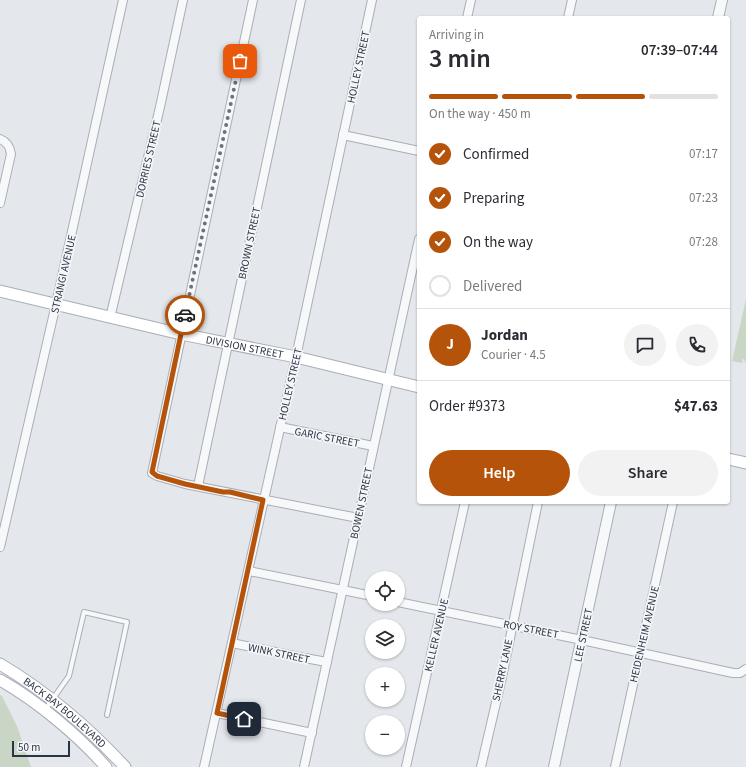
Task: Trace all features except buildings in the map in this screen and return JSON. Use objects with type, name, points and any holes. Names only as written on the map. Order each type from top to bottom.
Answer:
[{"type":"main road","name":"DIVISION STREET","points":[[0,291],[181,334],[296,356],[417,387]]},
{"type":"main road","points":[[730,459],[746,463]]},
{"type":"main road","name":"BACK BAY BOULEVARD","points":[[0,664],[52,700],[92,734],[125,767]]},
{"type":"main road","name":"BACK BAY BOULEVARD","points":[[0,680],[44,710],[106,767]]},
{"type":"street","name":"STRANGI AVENUE","points":[[0,547],[56,304],[123,0]]},
{"type":"street","name":"DORRIES STREET","points":[[110,318],[160,107],[183,0]]},
{"type":"street","points":[[253,0],[152,469],[153,474],[223,492],[230,492],[263,500],[358,518]]},
{"type":"street","name":"BROWN STREET","points":[[198,486],[301,0]]},
{"type":"street","name":"HOLLEY STREET","points":[[204,767],[249,571],[263,500],[296,356],[372,0]]},
{"type":"street","points":[[467,16],[471,0]]},
{"type":"street","points":[[568,16],[572,0]]},
{"type":"street","points":[[718,16],[722,0]]},
{"type":"street","points":[[343,135],[417,151]]},
{"type":"street","points":[[0,139],[6,142],[10,147],[11,154],[0,202]]},
{"type":"street","name":"BOWEN STREET","points":[[304,767],[417,248]]},
{"type":"street","name":"GARIC STREET","points":[[280,427],[374,446]]},
{"type":"street","name":"KELLER AVENUE","points":[[406,767],[464,504]]},
{"type":"street","name":"SHERRY LANE","points":[[481,767],[502,677],[511,625],[538,504]]},
{"type":"street","name":"LEE STREET","points":[[554,767],[611,504]]},
{"type":"street","name":"HEIDENHEIM AVENUE","points":[[615,767],[674,504]]},
{"type":"street","points":[[249,571],[365,595]]},
{"type":"street","name":"ROY STREET","points":[[405,603],[640,652],[733,673],[740,673],[746,669]]},
{"type":"street","name":"WINK STREET","points":[[232,643],[327,662]]},
{"type":"street","points":[[217,713],[312,733]]},
{"type":"lane","points":[[44,710],[69,676],[84,612],[127,622],[107,715]]},
{"type":"green space","points":[[746,299],[746,363],[743,358],[742,363],[732,361]]},
{"type":"green space","points":[[0,695],[2,696],[17,726],[31,767],[0,767]]},
{"type":"way so far","points":[[185,315],[240,61]]},
{"type":"route","points":[[185,315],[152,472],[157,476],[185,484],[223,492],[230,492],[263,500],[249,571],[217,713],[244,719]]}]
